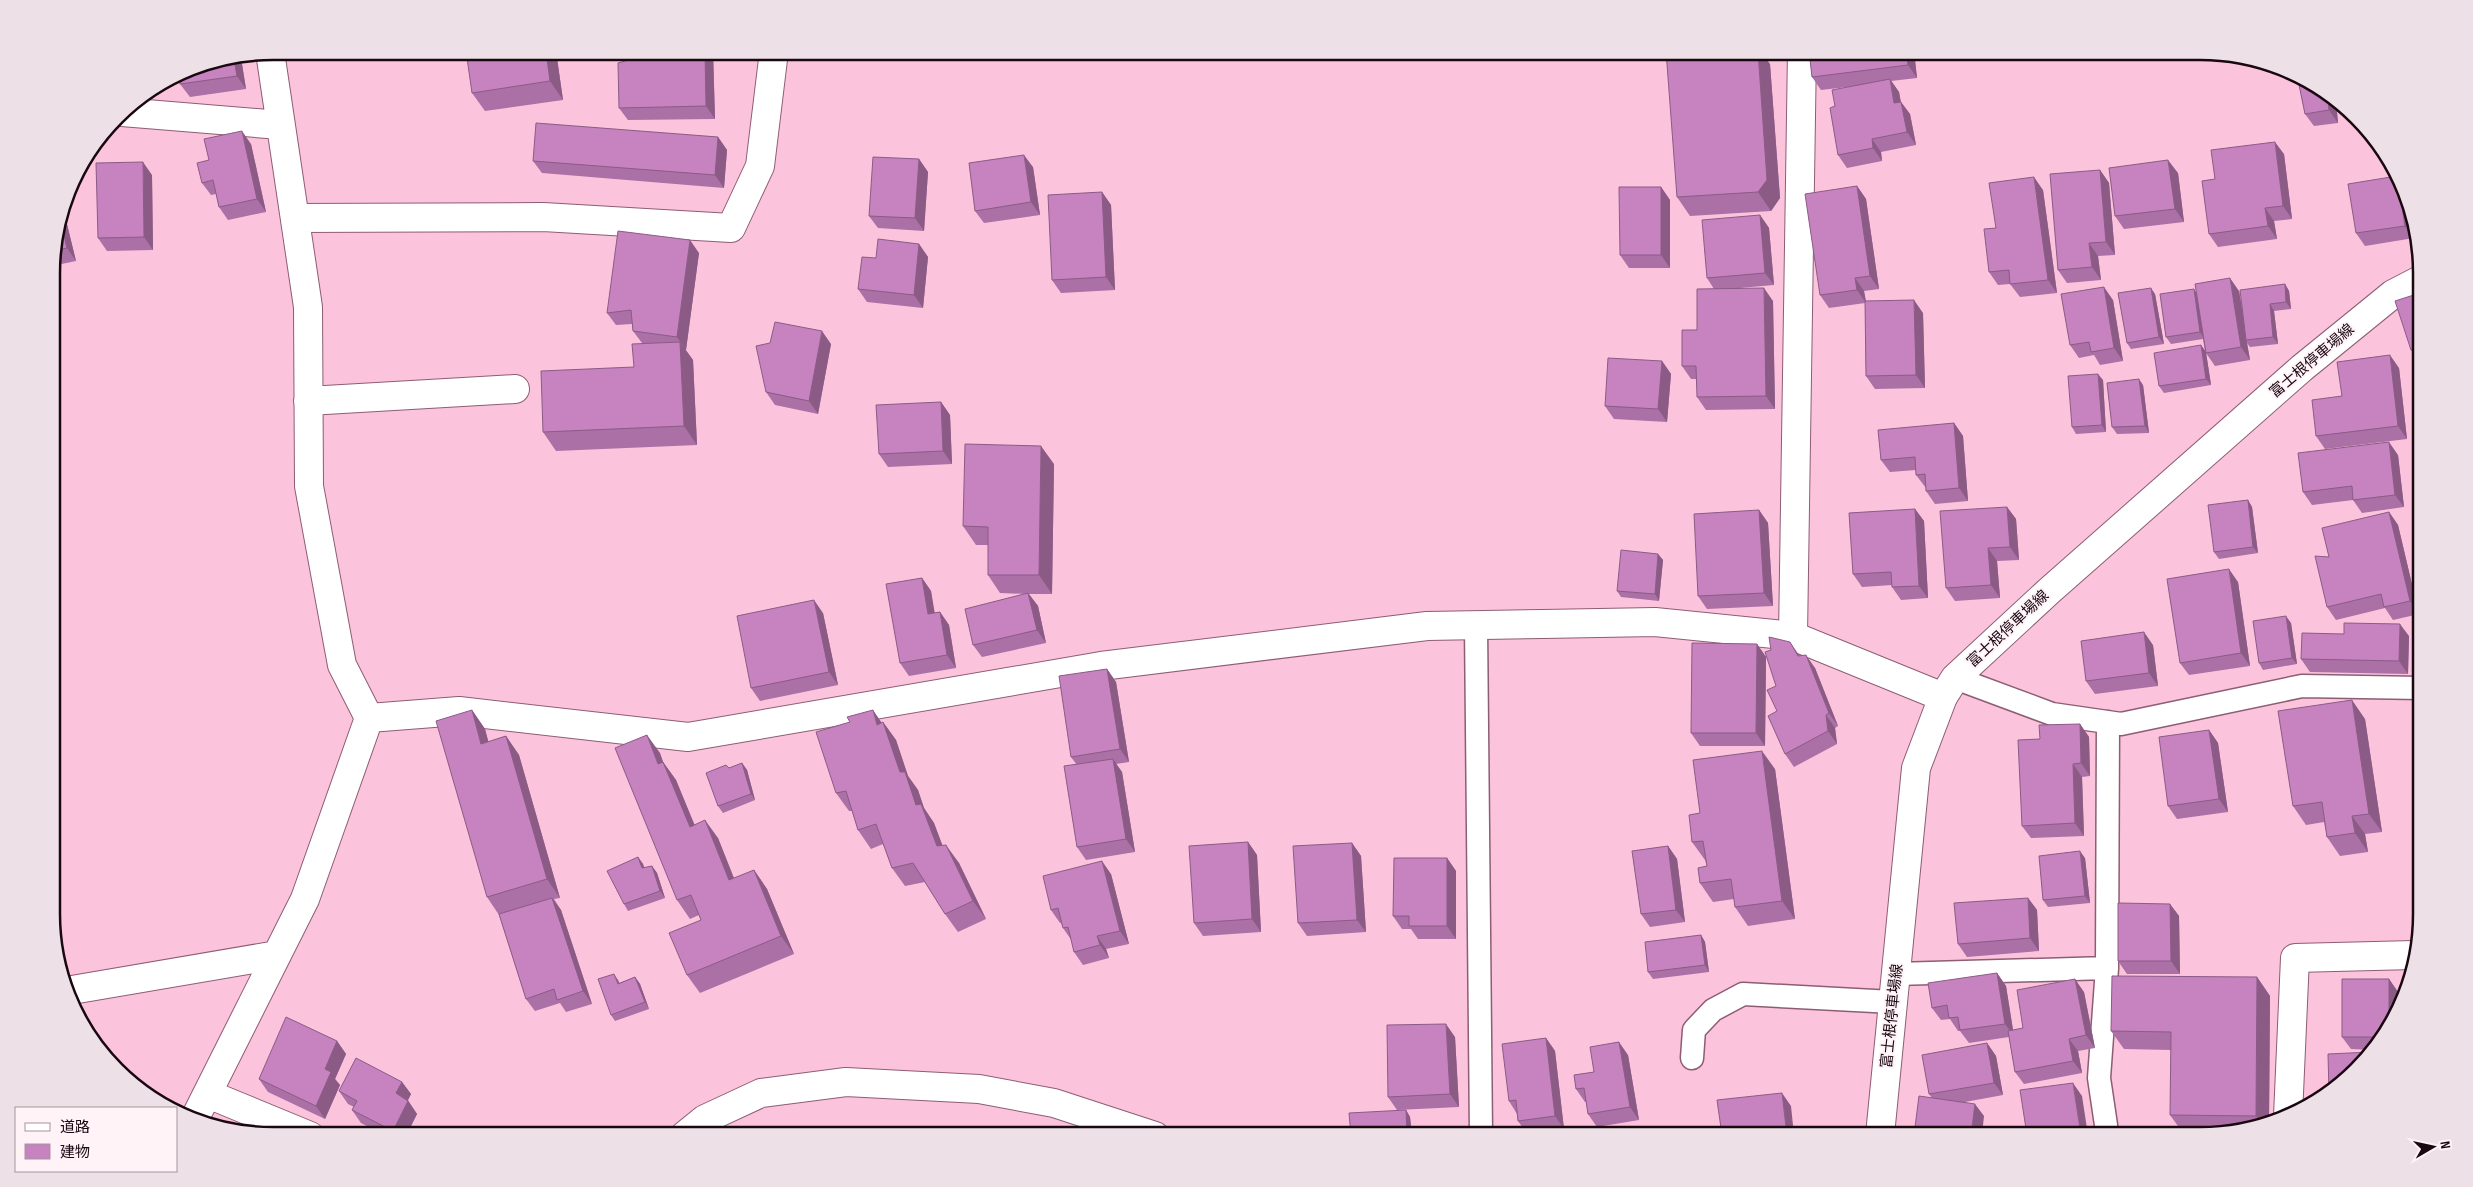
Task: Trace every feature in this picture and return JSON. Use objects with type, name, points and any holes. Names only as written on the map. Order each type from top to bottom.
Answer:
[{"type":"street","points":[[271,60],[308,307],[309,486],[342,665],[369,718],[305,899],[200,1109],[273,1127]]},
{"type":"street","points":[[294,218],[543,217],[732,228],[760,166],[773,60]]},
{"type":"street","points":[[1793,636],[1802,60]]},
{"type":"street","points":[[133,113],[280,125]]},
{"type":"street","name":"富士根停車場線","points":[[1881,1127],[1916,768],[1949,687],[2049,591],[2302,368],[2393,294],[2413,284]]},
{"type":"street","points":[[308,401],[515,389]]},
{"type":"street","points":[[369,718],[459,711],[688,738],[1101,666],[1427,626],[1476,625],[1654,622],[1793,636],[1949,687]]},
{"type":"street","points":[[74,991],[277,955]]},
{"type":"street","points":[[2288,1108],[2294,958],[2409,955]]},
{"type":"street","points":[[696,1127],[705,1120],[761,1093],[846,1082],[978,1089],[1054,1103],[1127,1127]]},
{"type":"lane","points":[[1476,625],[1481,1127]]},
{"type":"lane","points":[[1949,687],[2052,714],[2121,724],[2302,686],[2413,688]]},
{"type":"lane","points":[[2106,1125],[2099,1078],[2107,968],[2108,722]]},
{"type":"lane","points":[[1896,974],[2107,968]]},
{"type":"lane","points":[[1692,1058],[1694,1030],[1713,1010],[1742,994],[1893,1002]]},
{"type":"building","points":[[467,60],[547,60],[550,81],[472,93]]},
{"type":"building","points":[[628,60],[705,60],[706,106],[619,108],[618,63]]},
{"type":"building","points":[[1667,60],[1759,60],[1767,180],[1758,192],[1677,197]]},
{"type":"building","points":[[1810,60],[1907,60],[1908,65],[1812,77]]},
{"type":"building","points":[[235,64],[237,76],[180,84],[180,82],[205,71]]},
{"type":"building","points":[[1890,79],[1894,103],[1901,102],[1907,132],[1872,139],[1873,148],[1838,155],[1830,108],[1835,106],[1832,90]]},
{"type":"building","points":[[2299,85],[2328,103],[2329,110],[2305,114]]},
{"type":"building","points":[[536,123],[718,137],[715,175],[533,161]]},
{"type":"building","points":[[242,131],[257,199],[219,207],[213,180],[202,183],[197,163],[209,160],[204,139]]},
{"type":"building","points":[[2275,142],[2283,206],[2265,208],[2268,226],[2209,234],[2202,181],[2215,179],[2211,150]]},
{"type":"building","points":[[1024,155],[1031,202],[975,211],[969,163]]},
{"type":"building","points":[[873,157],[919,159],[915,218],[869,216]]},
{"type":"building","points":[[2168,160],[2175,209],[2115,216],[2109,168]]},
{"type":"building","points":[[143,162],[144,237],[98,238],[96,163]]},
{"type":"building","points":[[2100,170],[2106,242],[2089,243],[2092,267],[2058,270],[2050,174]]},
{"type":"building","points":[[2034,177],[2048,280],[2010,284],[2009,270],[1989,272],[1984,229],[1996,228],[1989,183]]},
{"type":"building","points":[[2390,177],[2401,203],[2405,226],[2356,233],[2348,184]]},
{"type":"building","points":[[1857,186],[1870,276],[1855,278],[1857,290],[1820,295],[1805,194]]},
{"type":"building","points":[[1619,187],[1661,187],[1661,255],[1620,255]]},
{"type":"building","points":[[1102,192],[1106,277],[1052,280],[1048,195]]},
{"type":"building","points":[[1760,215],[1765,273],[1707,278],[1702,220]]},
{"type":"building","points":[[618,231],[690,240],[677,337],[633,331],[631,310],[607,313]]},
{"type":"building","points":[[64,235],[67,248],[61,249]]},
{"type":"building","points":[[878,239],[919,244],[914,295],[858,289],[862,257],[876,258]]},
{"type":"building","points":[[2230,278],[2241,347],[2206,353],[2195,284]]},
{"type":"building","points":[[2285,284],[2286,302],[2270,304],[2273,337],[2246,340],[2240,290]]},
{"type":"building","points":[[2104,287],[2114,348],[2091,352],[2089,342],[2070,345],[2061,294]]},
{"type":"building","points":[[1764,288],[1766,396],[1697,397],[1696,366],[1682,366],[1682,330],[1697,330],[1697,289]]},
{"type":"building","points":[[2151,288],[2159,337],[2127,343],[2118,293]]},
{"type":"building","points":[[2194,289],[2200,332],[2166,337],[2160,294]]},
{"type":"building","points":[[2413,295],[2413,349],[2411,350],[2395,301]]},
{"type":"building","points":[[1914,300],[1916,375],[1866,376],[1865,301]]},
{"type":"building","points":[[775,322],[822,331],[809,401],[766,392],[756,346],[770,343]]},
{"type":"building","points":[[680,342],[684,426],[543,432],[541,371],[634,367],[632,344]]},
{"type":"building","points":[[2201,345],[2206,379],[2159,386],[2154,353]]},
{"type":"building","points":[[2390,355],[2398,426],[2316,436],[2312,400],[2342,396],[2337,362]]},
{"type":"building","points":[[1608,358],[1662,361],[1658,409],[1605,406]]},
{"type":"building","points":[[2098,374],[2102,425],[2072,427],[2068,376]]},
{"type":"building","points":[[2139,379],[2145,426],[2112,427],[2107,383]]},
{"type":"building","points":[[941,402],[943,451],[879,454],[876,405]]},
{"type":"building","points":[[1954,423],[1959,488],[1926,491],[1925,474],[1916,475],[1915,457],[1881,460],[1878,430]]},
{"type":"building","points":[[2389,442],[2395,495],[2353,500],[2352,486],[2303,492],[2298,453]]},
{"type":"building","points":[[965,444],[1041,446],[1039,575],[988,575],[988,527],[963,526]]},
{"type":"building","points":[[2248,500],[2253,547],[2214,552],[2208,505]]},
{"type":"building","points":[[2007,507],[2010,547],[1988,548],[1991,585],[1946,588],[1940,511]]},
{"type":"building","points":[[1915,509],[1919,586],[1892,587],[1891,572],[1853,574],[1849,513]]},
{"type":"building","points":[[1759,510],[1764,593],[1698,596],[1694,514]]},
{"type":"building","points":[[2389,512],[2410,601],[2384,607],[2381,594],[2327,607],[2315,556],[2329,557],[2322,528]]},
{"type":"building","points":[[1621,550],[1658,554],[1655,594],[1617,591]]},
{"type":"building","points":[[2229,569],[2241,653],[2180,663],[2167,579]]},
{"type":"building","points":[[922,578],[928,614],[940,612],[947,655],[900,663],[886,584]]},
{"type":"building","points":[[1028,593],[1037,630],[973,645],[965,609]]},
{"type":"building","points":[[814,600],[829,672],[751,688],[737,616]]},
{"type":"building","points":[[2286,616],[2292,658],[2259,663],[2253,621]]},
{"type":"building","points":[[2344,623],[2400,624],[2399,661],[2301,659],[2302,633],[2344,634]]},
{"type":"building","points":[[2144,632],[2149,673],[2086,681],[2081,641]]},
{"type":"building","points":[[1769,637],[1790,642],[1798,656],[1806,655],[1829,713],[1826,715],[1828,731],[1785,754],[1768,716],[1777,711],[1767,690],[1776,686],[1765,652],[1771,650]]},
{"type":"building","points":[[1692,643],[1757,644],[1756,733],[1691,733]]},
{"type":"building","points":[[1107,669],[1120,749],[1071,757],[1059,676]]},
{"type":"building","points":[[2352,700],[2369,814],[2352,816],[2355,833],[2327,837],[2322,802],[2293,806],[2278,711]]},
{"type":"building","points":[[472,710],[481,744],[506,736],[547,879],[487,897],[436,721]]},
{"type":"building","points":[[873,710],[877,725],[883,722],[900,772],[905,772],[916,805],[921,804],[937,846],[946,845],[973,901],[945,914],[913,863],[892,868],[876,824],[858,830],[846,791],[836,793],[816,732],[850,722],[847,717]]},
{"type":"building","points":[[2080,724],[2081,763],[2073,764],[2075,823],[2022,826],[2018,740],[2040,739],[2039,725]]},
{"type":"building","points":[[2209,730],[2219,799],[2168,806],[2159,737]]},
{"type":"building","points":[[647,735],[658,764],[663,762],[690,827],[705,820],[729,880],[754,870],[781,936],[687,975],[669,933],[701,920],[691,895],[677,900],[615,748]]},
{"type":"building","points":[[1762,751],[1782,901],[1735,907],[1731,879],[1700,883],[1698,868],[1707,866],[1703,841],[1692,842],[1689,815],[1700,813],[1693,760]]},
{"type":"building","points":[[1113,759],[1126,839],[1077,847],[1064,766]]},
{"type":"building","points":[[742,763],[751,794],[718,806],[706,773],[726,765],[729,768]]},
{"type":"building","points":[[1248,842],[1252,919],[1194,923],[1189,846]]},
{"type":"building","points":[[1352,843],[1357,920],[1298,923],[1293,846]]},
{"type":"building","points":[[1668,846],[1676,910],[1641,914],[1632,851]]},
{"type":"building","points":[[2080,851],[2085,896],[2043,900],[2039,856]]},
{"type":"building","points":[[638,857],[642,868],[652,866],[660,891],[624,904],[607,871]]},
{"type":"building","points":[[1394,858],[1447,858],[1447,926],[1409,926],[1409,916],[1393,916]]},
{"type":"building","points":[[1102,861],[1120,931],[1097,936],[1100,945],[1074,952],[1068,927],[1063,928],[1058,908],[1051,910],[1043,876]]},
{"type":"building","points":[[552,898],[583,991],[557,1000],[554,989],[526,999],[499,914]]},
{"type":"building","points":[[2028,898],[2030,938],[1958,944],[1954,903]]},
{"type":"building","points":[[2118,903],[2170,904],[2171,961],[2118,961]]},
{"type":"building","points":[[1701,935],[1705,965],[1648,972],[1645,942]]},
{"type":"building","points":[[1997,973],[2005,1024],[1960,1030],[1958,1017],[1949,1018],[1947,1005],[1932,1008],[1928,983]]},
{"type":"building","points":[[614,974],[618,984],[635,977],[645,1002],[611,1015],[598,979]]},
{"type":"building","points":[[2112,976],[2257,977],[2256,1116],[2170,1115],[2171,1032],[2111,1031]]},
{"type":"building","points":[[2075,979],[2086,1035],[2069,1039],[2073,1061],[2015,1072],[2008,1031],[2023,1028],[2017,990]]},
{"type":"building","points":[[2342,979],[2389,979],[2389,1011],[2374,1037],[2342,1037]]},
{"type":"building","points":[[286,1017],[337,1041],[325,1069],[331,1072],[316,1106],[259,1079]]},
{"type":"building","points":[[1446,1024],[1450,1094],[1388,1097],[1387,1025]]},
{"type":"building","points":[[1546,1038],[1555,1116],[1518,1121],[1516,1100],[1509,1101],[1502,1044]]},
{"type":"building","points":[[1619,1042],[1630,1107],[1588,1114],[1584,1088],[1576,1089],[1574,1075],[1594,1072],[1590,1047]]},
{"type":"building","points":[[1987,1043],[1994,1083],[1929,1094],[1922,1055]]},
{"type":"building","points":[[2361,1052],[2329,1084],[2328,1054]]},
{"type":"building","points":[[356,1058],[402,1082],[396,1093],[408,1101],[395,1127],[385,1127],[352,1110],[357,1101],[339,1091]]},
{"type":"building","points":[[2073,1083],[2080,1127],[2026,1127],[2020,1090]]},
{"type":"building","points":[[1782,1093],[1786,1127],[1721,1127],[1717,1100]]},
{"type":"building","points":[[1919,1096],[1975,1104],[1972,1127],[1915,1127]]},
{"type":"building","points":[[1406,1110],[1407,1127],[1350,1127],[1349,1113]]}]
